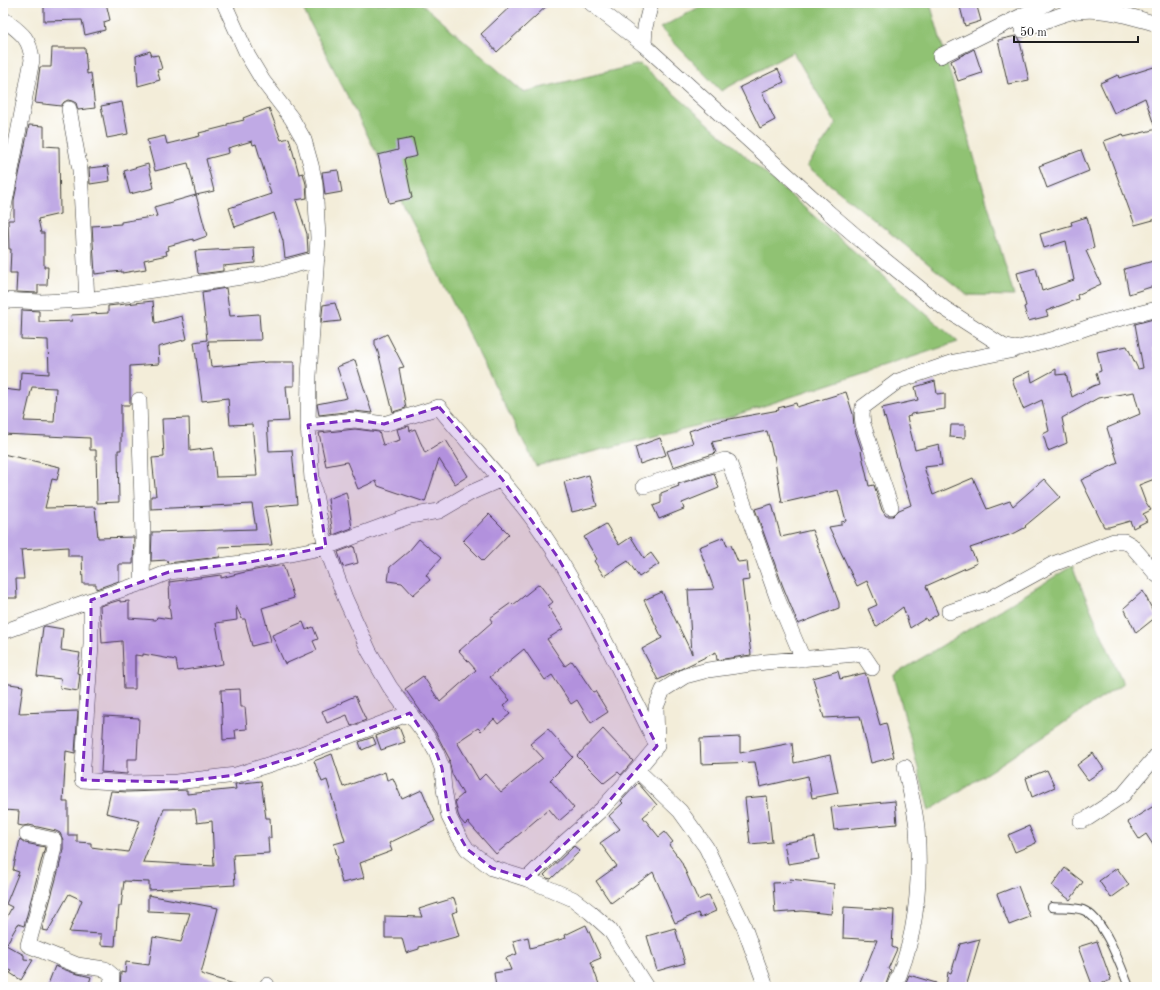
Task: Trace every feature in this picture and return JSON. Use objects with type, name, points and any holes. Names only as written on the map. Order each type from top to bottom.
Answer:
[{"type":"street","points":[[224,3],[248,56],[263,81],[292,119],[304,140],[315,183],[318,238],[309,376],[308,425],[312,479],[326,547],[345,598],[369,651],[390,687],[410,713],[436,752],[442,768],[449,816],[467,849],[492,868],[527,879],[573,899],[590,912],[610,930],[646,987]]},
{"type":"street","points":[[591,3],[644,45],[871,249],[950,312],[1003,346],[1015,349]]},
{"type":"street","points":[[644,45],[645,27],[651,3]]},
{"type":"street","points":[[940,56],[1048,3]]},
{"type":"street","points":[[1022,30],[1071,12],[1092,10],[1105,11],[1157,24]]},
{"type":"street","points":[[3,19],[24,36],[31,49],[32,60],[3,212]]},
{"type":"street","points":[[69,109],[80,170],[87,300]]},
{"type":"street","points":[[3,300],[41,302],[87,300],[262,274],[317,260]]},
{"type":"street","points":[[891,507],[863,424],[862,415],[863,408],[898,381],[954,362],[1051,340],[1098,324],[1157,309]]},
{"type":"street","points":[[139,400],[143,538],[142,583]]},
{"type":"street","points":[[308,425],[355,420],[384,424],[439,407],[467,441],[502,479],[532,518],[557,556],[601,633],[643,715],[656,746]]},
{"type":"street","points":[[644,486],[725,460],[729,462],[778,600],[803,659]]},
{"type":"street","points":[[3,632],[169,572],[250,562],[326,547],[410,516],[439,511],[470,493],[502,479]]},
{"type":"street","points":[[949,612],[991,598],[1053,564],[1114,541],[1124,541],[1131,545],[1157,575]]},
{"type":"street","points":[[91,600],[91,644],[82,780],[126,783],[176,782],[236,775],[296,756],[410,713]]},
{"type":"street","points":[[527,879],[557,849],[602,809],[656,746],[656,706],[663,690],[686,676],[708,670],[764,662],[856,654],[864,656],[872,668]]},
{"type":"street","points":[[1081,821],[1123,795],[1157,755]]},
{"type":"street","points":[[894,987],[906,956],[912,931],[916,902],[917,827],[905,767]]},
{"type":"street","points":[[637,770],[680,811],[706,847],[743,924],[766,987]]},
{"type":"street","points":[[27,834],[54,840],[50,866],[28,945],[78,965],[105,969],[112,975],[111,987]]},
{"type":"lane","points":[[1052,907],[1083,910],[1095,918],[1116,952],[1129,987]]},
{"type":"highlighted area","points":[[439,407],[502,479],[557,556],[601,633],[657,746],[602,809],[527,879],[492,868],[467,849],[449,817],[442,768],[436,752],[410,713],[296,756],[236,775],[176,782],[82,780],[91,644],[91,600],[169,572],[250,562],[326,547],[308,425],[355,420],[384,424]]},
{"type":"green space","points":[[300,3],[421,3],[523,92],[640,64],[958,342],[727,418],[536,466]]},
{"type":"green space","points":[[707,3],[930,3],[1014,296],[967,295],[807,166],[836,124],[793,52],[721,91],[660,28]]},
{"type":"green space","points":[[1072,566],[1123,684],[929,811],[894,675]]},
{"type":"building","points":[[44,3],[106,3],[110,20],[104,22],[105,30],[85,35],[82,20],[44,21]]},
{"type":"building","points":[[514,3],[550,3],[497,52],[481,34]]},
{"type":"building","points":[[959,3],[976,3],[981,21],[965,26]]},
{"type":"building","points":[[1016,36],[1019,38],[1029,80],[1008,84],[998,40]]},
{"type":"building","points":[[52,48],[85,48],[87,74],[91,73],[95,108],[78,110],[76,103],[68,100],[61,106],[35,103],[40,67],[51,67]]},
{"type":"building","points":[[974,49],[982,73],[958,81],[951,61]]},
{"type":"building","points":[[150,51],[152,56],[158,55],[162,69],[157,70],[160,80],[138,86],[136,56]]},
{"type":"building","points":[[1157,66],[1157,124],[1154,125],[1145,98],[1114,113],[1100,83],[1118,75],[1119,78]]},
{"type":"building","points":[[778,69],[784,82],[762,92],[775,120],[760,128],[740,87]]},
{"type":"building","points":[[122,102],[128,134],[107,138],[101,106]]},
{"type":"building","points":[[269,108],[281,140],[289,138],[299,174],[303,173],[306,184],[307,198],[296,200],[307,234],[308,252],[285,258],[283,241],[274,213],[235,227],[229,208],[271,194],[256,144],[253,145],[252,141],[228,148],[229,153],[206,159],[214,191],[196,195],[188,163],[155,171],[147,140],[165,136],[167,144],[200,136],[199,133],[244,120],[243,118]]},
{"type":"building","points":[[29,125],[44,126],[44,146],[59,147],[60,214],[38,219],[41,233],[44,233],[44,267],[48,267],[47,285],[38,285],[38,293],[16,292],[17,273],[10,273],[11,249],[9,249],[8,220],[14,220],[14,200]]},
{"type":"building","points":[[1157,129],[1157,219],[1135,225],[1104,141],[1123,134],[1124,137]]},
{"type":"building","points":[[413,138],[417,156],[404,159],[412,198],[389,203],[378,155],[398,150],[397,141]]},
{"type":"building","points":[[3,139],[8,140],[3,164]]},
{"type":"building","points":[[1081,150],[1089,171],[1047,188],[1039,166]]},
{"type":"building","points":[[148,164],[154,188],[130,194],[124,171]]},
{"type":"building","points":[[108,166],[110,181],[90,184],[89,168]]},
{"type":"building","points":[[338,170],[342,192],[325,195],[322,172]]},
{"type":"building","points":[[196,195],[207,236],[193,241],[193,239],[168,246],[169,250],[166,251],[167,255],[144,260],[146,269],[122,273],[122,271],[95,274],[92,226],[121,224],[121,222],[157,216],[154,207]]},
{"type":"building","points":[[1087,217],[1094,248],[1086,251],[1101,284],[1077,295],[1078,299],[1046,311],[1048,316],[1028,321],[1024,307],[1026,306],[1017,273],[1036,268],[1042,291],[1074,280],[1066,241],[1044,248],[1040,234],[1072,225],[1071,222]]},
{"type":"building","points":[[254,248],[255,263],[223,266],[223,271],[198,273],[195,251]]},
{"type":"building","points":[[1157,260],[1157,285],[1129,294],[1124,269]]},
{"type":"building","points":[[226,288],[230,316],[259,314],[261,340],[208,341],[211,367],[268,362],[294,362],[294,386],[286,386],[289,421],[267,422],[269,451],[292,450],[297,504],[265,507],[272,545],[219,547],[220,557],[168,563],[167,560],[151,561],[152,532],[256,529],[252,504],[151,509],[151,496],[156,496],[152,458],[164,457],[162,419],[189,418],[190,451],[213,448],[216,477],[257,476],[252,424],[230,425],[228,398],[202,401],[194,342],[207,340],[202,292]]},
{"type":"building","points":[[153,301],[155,323],[182,316],[187,339],[158,347],[159,364],[130,366],[130,405],[121,405],[121,450],[118,450],[119,502],[97,503],[96,450],[90,450],[90,438],[3,434],[3,389],[20,391],[21,372],[49,374],[48,340],[21,339],[22,310],[39,311],[39,322],[72,321],[71,315],[108,313],[108,306]],"holes":[[[32,387],[56,388],[54,422],[24,421]]]},
{"type":"building","points":[[335,303],[341,321],[321,323],[323,305]]},
{"type":"building","points":[[1157,318],[1157,347],[1153,348],[1157,368],[1157,478],[1139,485],[1145,501],[1151,510],[1143,514],[1147,521],[1133,528],[1130,521],[1104,527],[1081,480],[1118,463],[1107,428],[1140,414],[1134,392],[1098,398],[1062,418],[1067,443],[1048,451],[1043,434],[1049,431],[1042,400],[1023,409],[1012,379],[1030,371],[1032,382],[1056,369],[1056,375],[1066,374],[1072,397],[1099,384],[1096,373],[1101,371],[1097,352],[1127,346],[1138,369],[1143,368],[1135,324]]},
{"type":"building","points":[[387,334],[404,367],[399,368],[406,408],[393,412],[375,345],[375,340]]},
{"type":"building","points":[[355,360],[372,413],[354,411],[319,415],[317,404],[347,398],[337,367]]},
{"type":"building","points":[[935,381],[937,394],[945,393],[945,409],[911,414],[907,417],[915,450],[939,444],[942,465],[924,467],[933,495],[973,478],[987,509],[1010,501],[1013,506],[1044,479],[1060,497],[1025,526],[1026,527],[1015,533],[970,548],[977,563],[926,586],[938,614],[927,621],[926,618],[910,628],[903,607],[876,627],[868,609],[877,605],[867,581],[857,586],[829,527],[841,525],[841,522],[846,521],[838,490],[782,503],[774,455],[767,431],[712,442],[716,453],[673,467],[667,451],[693,443],[689,431],[719,421],[779,410],[778,408],[796,403],[797,407],[846,392],[853,414],[854,427],[862,451],[869,486],[874,485],[882,510],[886,516],[893,516],[899,510],[911,505],[882,408],[918,400],[915,387]]},
{"type":"building","points":[[951,425],[965,425],[965,438],[950,437]]},
{"type":"building","points":[[409,426],[410,431],[415,429],[425,453],[446,440],[468,476],[455,484],[439,459],[425,502],[378,486],[376,481],[358,489],[347,462],[326,466],[319,433],[355,429],[379,432],[383,445],[400,440],[397,429]]},
{"type":"building","points":[[660,438],[666,455],[640,464],[635,447]]},
{"type":"building","points":[[3,454],[60,467],[57,480],[52,479],[45,508],[95,507],[98,538],[134,537],[133,564],[119,564],[119,581],[96,589],[96,584],[83,584],[82,556],[68,556],[68,547],[21,550],[24,579],[16,579],[17,598],[3,598],[3,533],[5,533]]},
{"type":"building","points":[[714,473],[719,488],[682,503],[684,509],[659,519],[653,506],[661,503],[661,493],[679,486],[678,484]]},
{"type":"building","points":[[589,475],[597,506],[572,512],[564,482]]},
{"type":"building","points":[[346,492],[352,528],[333,535],[328,499]]},
{"type":"building","points":[[772,504],[781,537],[812,530],[839,603],[839,608],[798,624],[755,509]]},
{"type":"building","points":[[489,514],[509,534],[483,561],[463,541]]},
{"type":"building","points":[[606,524],[619,545],[631,537],[644,558],[651,553],[659,564],[639,577],[628,561],[604,576],[594,561],[597,559],[584,537]]},
{"type":"building","points":[[724,537],[727,546],[731,545],[738,562],[747,561],[749,580],[742,581],[751,655],[717,660],[716,652],[658,680],[642,649],[662,638],[644,600],[662,592],[692,654],[688,590],[714,589],[699,547]]},
{"type":"building","points":[[419,539],[441,558],[426,575],[430,580],[413,595],[402,583],[388,581],[390,567],[409,551]]},
{"type":"building","points":[[354,546],[358,563],[343,567],[338,552]]},
{"type":"building","points":[[283,565],[294,598],[262,608],[271,641],[252,646],[245,619],[242,619],[236,606],[237,620],[216,623],[223,664],[178,671],[176,660],[143,654],[143,656],[135,655],[135,689],[124,689],[122,641],[102,643],[100,606],[120,600],[120,602],[129,601],[129,618],[156,620],[157,617],[171,619],[169,605],[169,582],[221,575],[221,578]]},
{"type":"building","points":[[539,584],[553,602],[548,606],[563,629],[547,639],[565,666],[572,661],[593,692],[595,691],[608,712],[591,723],[577,700],[571,704],[552,675],[545,680],[524,649],[490,677],[510,700],[503,706],[510,714],[498,724],[494,719],[481,731],[478,728],[457,742],[479,780],[485,774],[501,792],[543,758],[530,744],[548,729],[573,757],[550,780],[574,808],[559,821],[549,809],[496,854],[468,822],[465,825],[460,819],[455,801],[463,794],[452,774],[450,760],[436,733],[405,689],[423,676],[440,702],[476,670],[459,651],[492,622],[490,618],[511,603],[513,605]]},
{"type":"building","points":[[1143,591],[1156,617],[1136,633],[1124,608]]},
{"type":"building","points":[[303,622],[306,630],[313,627],[318,639],[313,641],[317,650],[285,664],[272,635]]},
{"type":"building","points":[[43,627],[63,629],[61,650],[80,653],[77,673],[80,674],[78,691],[60,688],[61,679],[37,676]]},
{"type":"building","points":[[838,671],[840,679],[865,673],[880,725],[886,723],[894,757],[871,763],[860,716],[824,718],[813,678]]},
{"type":"building","points":[[3,683],[23,686],[19,713],[78,711],[75,753],[66,751],[63,802],[68,802],[68,835],[77,835],[77,842],[91,843],[91,847],[128,852],[140,821],[106,813],[111,791],[127,792],[187,790],[187,794],[236,789],[235,784],[261,781],[266,818],[270,818],[271,838],[268,838],[269,853],[233,855],[235,885],[149,890],[149,882],[124,881],[121,906],[119,906],[117,918],[115,946],[101,945],[101,934],[69,932],[82,900],[69,894],[48,931],[42,930],[59,868],[63,849],[63,840],[60,833],[56,831],[29,825],[18,825],[19,811],[3,810]],"holes":[[[164,809],[195,809],[197,823],[212,821],[214,866],[143,862]]]},
{"type":"building","points":[[240,689],[241,707],[245,707],[247,729],[235,730],[236,739],[223,740],[221,690]]},
{"type":"building","points":[[355,696],[366,720],[351,726],[347,715],[327,723],[322,711]]},
{"type":"building","points":[[104,716],[139,718],[137,759],[127,759],[127,774],[101,772]]},
{"type":"building","points":[[399,727],[405,742],[381,750],[376,736]]},
{"type":"building","points":[[603,729],[633,761],[621,775],[618,772],[604,783],[577,756]]},
{"type":"building","points":[[373,737],[376,744],[362,750],[359,742]]},
{"type":"building","points":[[740,737],[740,753],[792,743],[794,763],[830,755],[838,793],[812,798],[808,776],[760,787],[755,762],[701,764],[700,739]]},
{"type":"building","points":[[1093,753],[1104,769],[1088,780],[1077,765]]},
{"type":"building","points":[[332,754],[343,787],[385,772],[387,780],[393,778],[402,799],[422,790],[435,821],[389,843],[392,851],[360,863],[364,878],[342,883],[336,860],[338,859],[334,844],[345,841],[327,780],[322,782],[314,761]]},
{"type":"building","points":[[1047,770],[1055,787],[1032,797],[1026,778]]},
{"type":"building","points":[[638,783],[657,805],[643,817],[659,837],[665,832],[673,842],[669,845],[681,861],[698,900],[709,895],[716,911],[700,918],[698,913],[675,923],[653,872],[611,903],[596,881],[617,866],[600,843],[620,829],[609,816],[623,803],[621,801]]},
{"type":"building","points":[[767,796],[772,842],[750,844],[745,798]]},
{"type":"building","points":[[895,801],[897,824],[834,830],[831,807]]},
{"type":"building","points":[[1157,804],[1157,851],[1146,834],[1139,839],[1128,822]]},
{"type":"building","points":[[1029,826],[1036,843],[1015,852],[1008,835]]},
{"type":"building","points":[[815,837],[819,859],[788,864],[784,843]]},
{"type":"building","points":[[20,839],[25,843],[45,847],[24,926],[18,924],[6,945],[24,955],[24,959],[33,960],[21,980],[10,973],[12,971],[3,967],[3,924],[12,907],[6,904],[19,872],[13,870]]},
{"type":"building","points":[[574,846],[580,851],[551,879],[547,878],[544,875]]},
{"type":"building","points":[[1065,868],[1083,882],[1070,900],[1052,886]]},
{"type":"building","points":[[1117,868],[1129,885],[1111,898],[1099,881]]},
{"type":"building","points":[[790,879],[834,884],[831,914],[802,911],[775,913],[773,883],[791,882]]},
{"type":"building","points":[[1018,886],[1030,917],[1009,925],[997,894]]},
{"type":"building","points":[[148,895],[218,908],[201,974],[234,984],[234,987],[120,987],[121,972],[125,973],[126,962],[149,965],[153,937],[181,942],[190,913],[148,911]]},
{"type":"building","points":[[454,898],[458,911],[452,913],[459,936],[419,947],[419,949],[406,953],[402,938],[385,938],[385,916],[422,917],[419,909]]},
{"type":"building","points":[[844,907],[894,910],[892,947],[897,949],[888,969],[891,970],[885,987],[858,987],[877,940],[843,938]]},
{"type":"building","points":[[586,925],[601,958],[591,962],[600,987],[496,987],[494,973],[511,970],[506,958],[517,954],[513,941],[528,937],[530,948],[566,938],[565,935]]},
{"type":"building","points":[[675,928],[685,963],[657,971],[647,936]]},
{"type":"building","points":[[980,939],[966,987],[946,987],[948,972],[951,973],[960,944]]},
{"type":"building","points":[[1097,941],[1111,980],[1093,987],[1078,947]]},
{"type":"building","points":[[55,966],[91,977],[88,987],[47,987]]},
{"type":"building","points":[[909,975],[936,983],[936,987],[904,987]]}]
